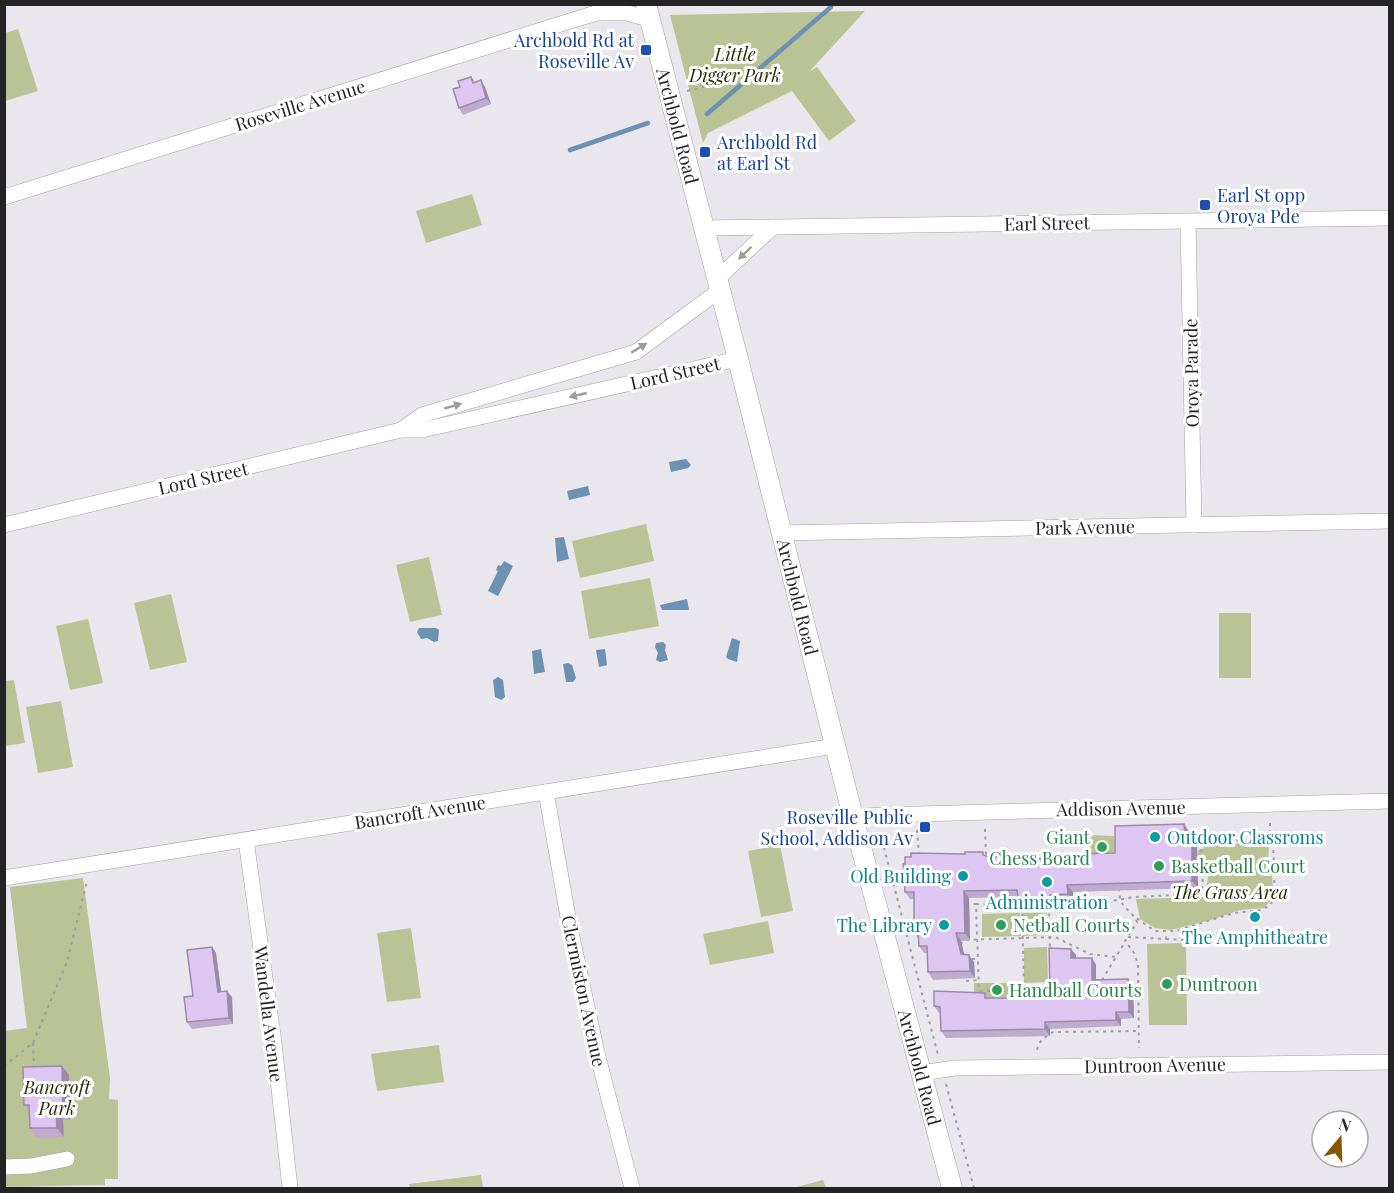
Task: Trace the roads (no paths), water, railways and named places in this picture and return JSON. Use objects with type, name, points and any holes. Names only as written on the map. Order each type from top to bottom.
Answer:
[{"type":"main road","name":"Archbold Road","points":[[649,12],[853,817],[952,1188]]},
{"type":"street","name":"Roseville Avenue","points":[[4,197],[602,9],[628,13],[649,12]]},
{"type":"street","name":"Earl Street","points":[[704,228],[1389,218]]},
{"type":"street","name":"Oroya Parade","points":[[1188,222],[1194,525]]},
{"type":"street","name":"Lord Street","points":[[401,430],[422,415],[636,352],[718,285],[773,227]]},
{"type":"street","name":"Lord Street","points":[[4,525],[401,430],[422,430],[738,359]]},
{"type":"street","name":"Park Avenue","points":[[781,533],[1389,521]]},
{"type":"street","name":"Bancroft Avenue","points":[[4,878],[835,746]]},
{"type":"street","name":"Clermiston Avenue","points":[[546,792],[568,923],[597,1053],[632,1188]]},
{"type":"street","name":"Addison Avenue","points":[[853,817],[1389,801]]},
{"type":"street","name":"Wandella Avenue","points":[[246,840],[274,1043],[290,1188]]},
{"type":"street","name":"Duntroon Avenue","points":[[921,1073],[942,1069],[1389,1062]]},
{"type":"street","points":[[4,1167],[31,1166],[67,1159]]},
{"type":"water","points":[[686,459],[691,465],[688,468],[671,472],[669,462]]},
{"type":"water","points":[[588,486],[590,495],[569,500],[567,491]]},
{"type":"water","points":[[564,537],[569,559],[557,562],[555,538]]},
{"type":"water","points":[[504,561],[513,566],[498,596],[488,591],[498,571],[496,570],[498,565],[501,566]]},
{"type":"water","points":[[687,599],[689,610],[662,610],[660,605]]},
{"type":"water","points":[[419,628],[439,630],[438,641],[421,639],[417,632]]},
{"type":"water","points":[[732,638],[740,641],[737,662],[726,657]]},
{"type":"water","points":[[663,642],[666,645],[668,660],[660,662],[656,660],[658,653],[655,647],[656,643]]},
{"type":"water","points":[[541,649],[545,672],[534,674],[532,651]]},
{"type":"water","points":[[605,649],[607,665],[599,667],[596,650]]},
{"type":"water","points":[[563,664],[572,665],[576,678],[573,682],[566,682]]},
{"type":"water","points":[[498,677],[503,680],[505,697],[501,700],[495,697],[493,680]]},
{"type":"waterway","points":[[707,114],[831,7]]},
{"type":"waterway","points":[[570,150],[648,123]]},
{"type":"place","name":"Archbold Rd at Roseville Av","points":[[646,50]]},
{"type":"place","name":"Archbold Rd at Earl St","points":[[705,152]]},
{"type":"place","name":"Earl St opp Oroya Pde","points":[[1205,205]]},
{"type":"place","name":"Roseville Public School, Addison Av","points":[[925,827]]},
{"type":"place","name":"Outdoor Classroms","points":[[1155,837]]},
{"type":"place","name":"Giant Chess Board","points":[[1102,847]]},
{"type":"place","name":"Basketball Court","points":[[1159,866]]},
{"type":"place","name":"Old Building","points":[[963,876]]},
{"type":"place","name":"Administration","points":[[1047,882]]},
{"type":"place","name":"The Amphitheatre","points":[[1255,917]]},
{"type":"place","name":"The Library","points":[[944,925]]},
{"type":"place","name":"Netball Courts","points":[[1001,925]]},
{"type":"place","name":"Duntroon","points":[[1167,984]]},
{"type":"place","name":"Handball Courts","points":[[997,990]]},
{"type":"park label","name":"Little Digger Park","points":[[735,64]]},
{"type":"park label","name":"The Grass Area","points":[[1230,892]]},
{"type":"park label","name":"Bancroft Park","points":[[57,1097]]}]
